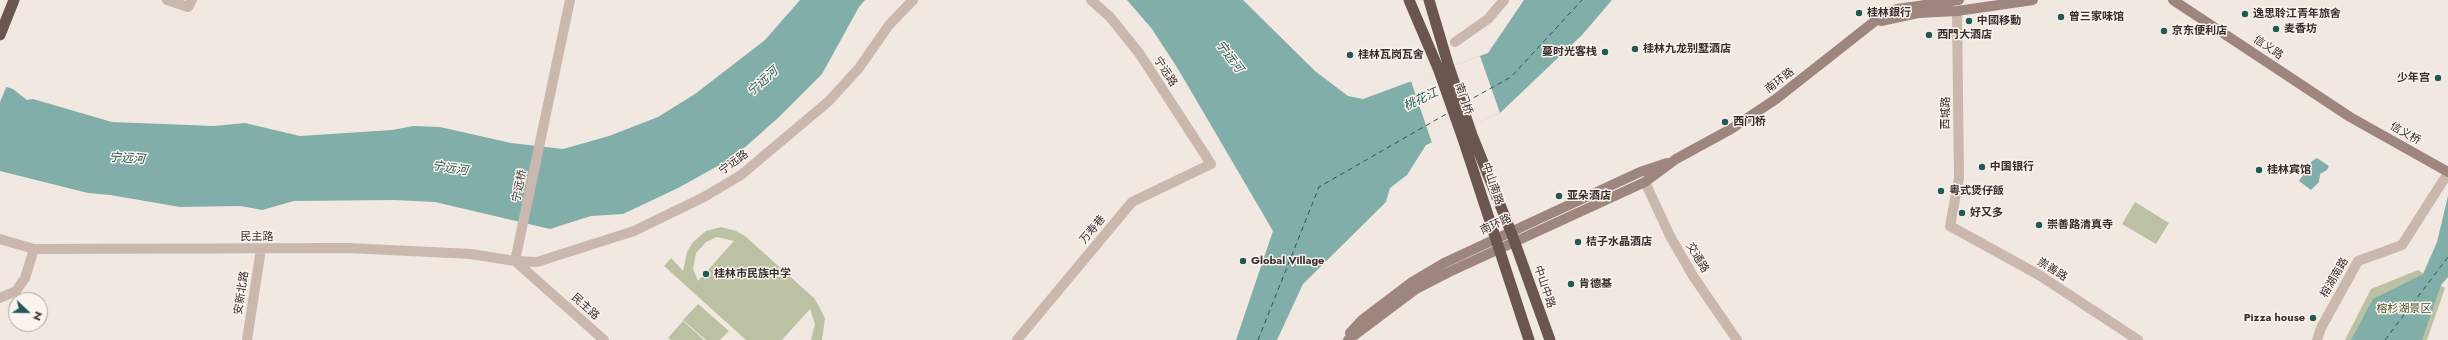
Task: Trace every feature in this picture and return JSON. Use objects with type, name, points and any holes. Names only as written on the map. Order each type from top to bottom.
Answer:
[{"type":"highway","points":[[0,35],[14,0]]},
{"type":"highway","points":[[1409,0],[1443,66]]},
{"type":"highway","points":[[1429,0],[1443,66]]},
{"type":"highway","name":"南门桥","points":[[1443,66],[1468,137]]},
{"type":"highway","name":"中山南路","points":[[1468,137],[1515,243]]},
{"type":"highway","name":"中山南路","points":[[1468,137],[1498,244]]},
{"type":"highway","name":"中山中路","points":[[1515,243],[1550,340]]},
{"type":"highway","points":[[1498,244],[1529,340]]},
{"type":"main road","points":[[1956,4],[1959,0]]},
{"type":"main road","points":[[1956,4],[2033,0]]},
{"type":"main road","name":"信义路","points":[[2173,0],[2350,117]]},
{"type":"main road","name":"南环路","points":[[1343,340],[1362,320],[1412,282],[1444,263],[1498,244],[1515,243],[1645,182],[1676,160],[1731,129],[1776,99],[1871,24],[1956,4]]},
{"type":"main road","name":"信义桥","points":[[2350,117],[2448,172]]},
{"type":"main road","name":"南环路","points":[[1348,340],[1416,289],[1498,244],[1511,232],[1640,172],[1676,160]]},
{"type":"street","points":[[167,0],[188,7],[192,0]]},
{"type":"street","name":"宁远桥","points":[[515,261],[541,144],[570,0]]},
{"type":"street","name":"宁远路","points":[[515,261],[538,262],[634,231],[704,197],[741,175],[829,101],[859,68],[889,25],[913,0]]},
{"type":"street","name":"宁远路","points":[[1091,0],[1110,17],[1139,53],[1211,164]]},
{"type":"street","points":[[1454,42],[1488,19],[1504,0]]},
{"type":"street","name":"西城路","points":[[1950,226],[1959,178],[1956,4]]},
{"type":"street","name":"万寿巷","points":[[1017,340],[1132,202],[1211,164]]},
{"type":"street","name":"榕湖南路","points":[[2317,340],[2321,328],[2358,261],[2402,245],[2448,172]]},
{"type":"street","name":"交通路","points":[[1645,182],[1670,236],[1689,270],[1737,340]]},
{"type":"street","name":"崇善路","points":[[1950,226],[2039,275],[2138,340]]},
{"type":"street","name":"民主路","points":[[0,239],[34,249],[348,248],[471,254],[515,261],[604,340]]},
{"type":"street","points":[[0,298],[16,291],[25,278],[34,249]]},
{"type":"street","name":"安新北路","points":[[247,340],[261,249]]},
{"type":"street","name":"民主路","points":[[515,261],[543,293],[594,340]]},
{"type":"green space","points":[[2135,202],[2169,223],[2156,244],[2122,224]]},
{"type":"green space","points":[[721,227],[736,231],[745,236],[815,299],[825,318],[822,340],[811,340],[815,324],[810,309],[782,340],[746,340],[664,266],[671,258],[683,271],[687,252],[693,242],[706,231]],"holes":[[[717,237],[734,241],[698,281],[693,269],[696,253],[706,242]]]},
{"type":"green space","name":"榕杉湖景区","points":[[2418,270],[2445,288],[2427,340],[2345,340],[2371,289]]},
{"type":"green space","points":[[698,304],[729,331],[720,340],[706,340],[683,320]]},
{"type":"green space","points":[[683,321],[704,340],[671,340],[668,338]]},
{"type":"water","name":"宁远河","points":[[800,0],[865,0],[859,7],[822,74],[778,118],[734,157],[678,188],[623,214],[591,216],[550,229],[435,202],[394,200],[294,201],[262,210],[241,206],[180,207],[110,195],[88,193],[0,171],[0,85],[13,89],[27,100],[33,99],[112,122],[214,126],[245,123],[300,136],[392,130],[413,126],[440,127],[511,143],[563,149],[609,136],[658,117],[695,94],[765,40]]},
{"type":"water","points":[[1127,0],[1243,0],[1315,71],[1348,96],[1363,99],[1488,53],[1524,0],[1612,0],[1582,35],[1500,113],[1426,145],[1407,175],[1390,188],[1386,202],[1303,284],[1277,340],[1236,340],[1273,231],[1178,69],[1152,29]]},
{"type":"water","points":[[2317,158],[2329,166],[2327,170],[2320,174],[2319,182],[2311,190],[2299,181],[2312,161]]},
{"type":"water","name":"榕杉湖景区","points":[[2448,196],[2448,277],[2441,285],[2422,340],[2351,340],[2373,299],[2423,274],[2437,242]]},
{"type":"pier","points":[[1480,56],[1500,113],[1432,143],[1411,81]]},
{"type":"pier","points":[[0,83],[7,85],[0,102]]},
{"type":"ferry route","points":[[1466,102],[1511,77],[1582,0]]},
{"type":"ferry route","points":[[1258,340],[1319,187],[1448,113]]},
{"type":"ferry route","points":[[2385,340],[2448,257]]},
{"type":"place","name":"桂林銀行","points":[[1859,13]]},
{"type":"place","name":"逸思聆江青年旅舍","points":[[2245,14]]},
{"type":"place","name":"曾三家味馆","points":[[2061,17]]},
{"type":"place","name":"中國移動","points":[[1969,21]]},
{"type":"place","name":"麦香坊","points":[[2276,29]]},
{"type":"place","name":"京东便利店","points":[[2164,31]]},
{"type":"place","name":"西門大酒店","points":[[1929,35]]},
{"type":"place","name":"桂林九龙别墅酒店","points":[[1635,49]]},
{"type":"place","name":"蔓时光客栈","points":[[1605,52]]},
{"type":"place","name":"桂林瓦岗瓦舍","points":[[1350,55]]},
{"type":"place","name":"少年宫","points":[[2438,78]]},
{"type":"place","name":"西门桥","points":[[1725,122]]},
{"type":"place","name":"中国银行","points":[[1982,167]]},
{"type":"place","name":"桂林宾馆","points":[[2259,170]]},
{"type":"place","name":"粵式煲仔飯","points":[[1941,191]]},
{"type":"place","name":"亚朵酒店","points":[[1559,196]]},
{"type":"place","name":"好又多","points":[[1962,213]]},
{"type":"place","name":"崇善路清真寺","points":[[2039,225]]},
{"type":"place","name":"桔子水晶酒店","points":[[1578,242]]},
{"type":"place","name":"Global Village","points":[[1243,261]]},
{"type":"place","name":"桂林市民族中学","points":[[706,274]]},
{"type":"place","name":"肯德基","points":[[1571,284]]},
{"type":"place","name":"Pizza house","points":[[2313,318]]},
{"type":"water label","name":"桃花江","points":[[1421,100]]}]
